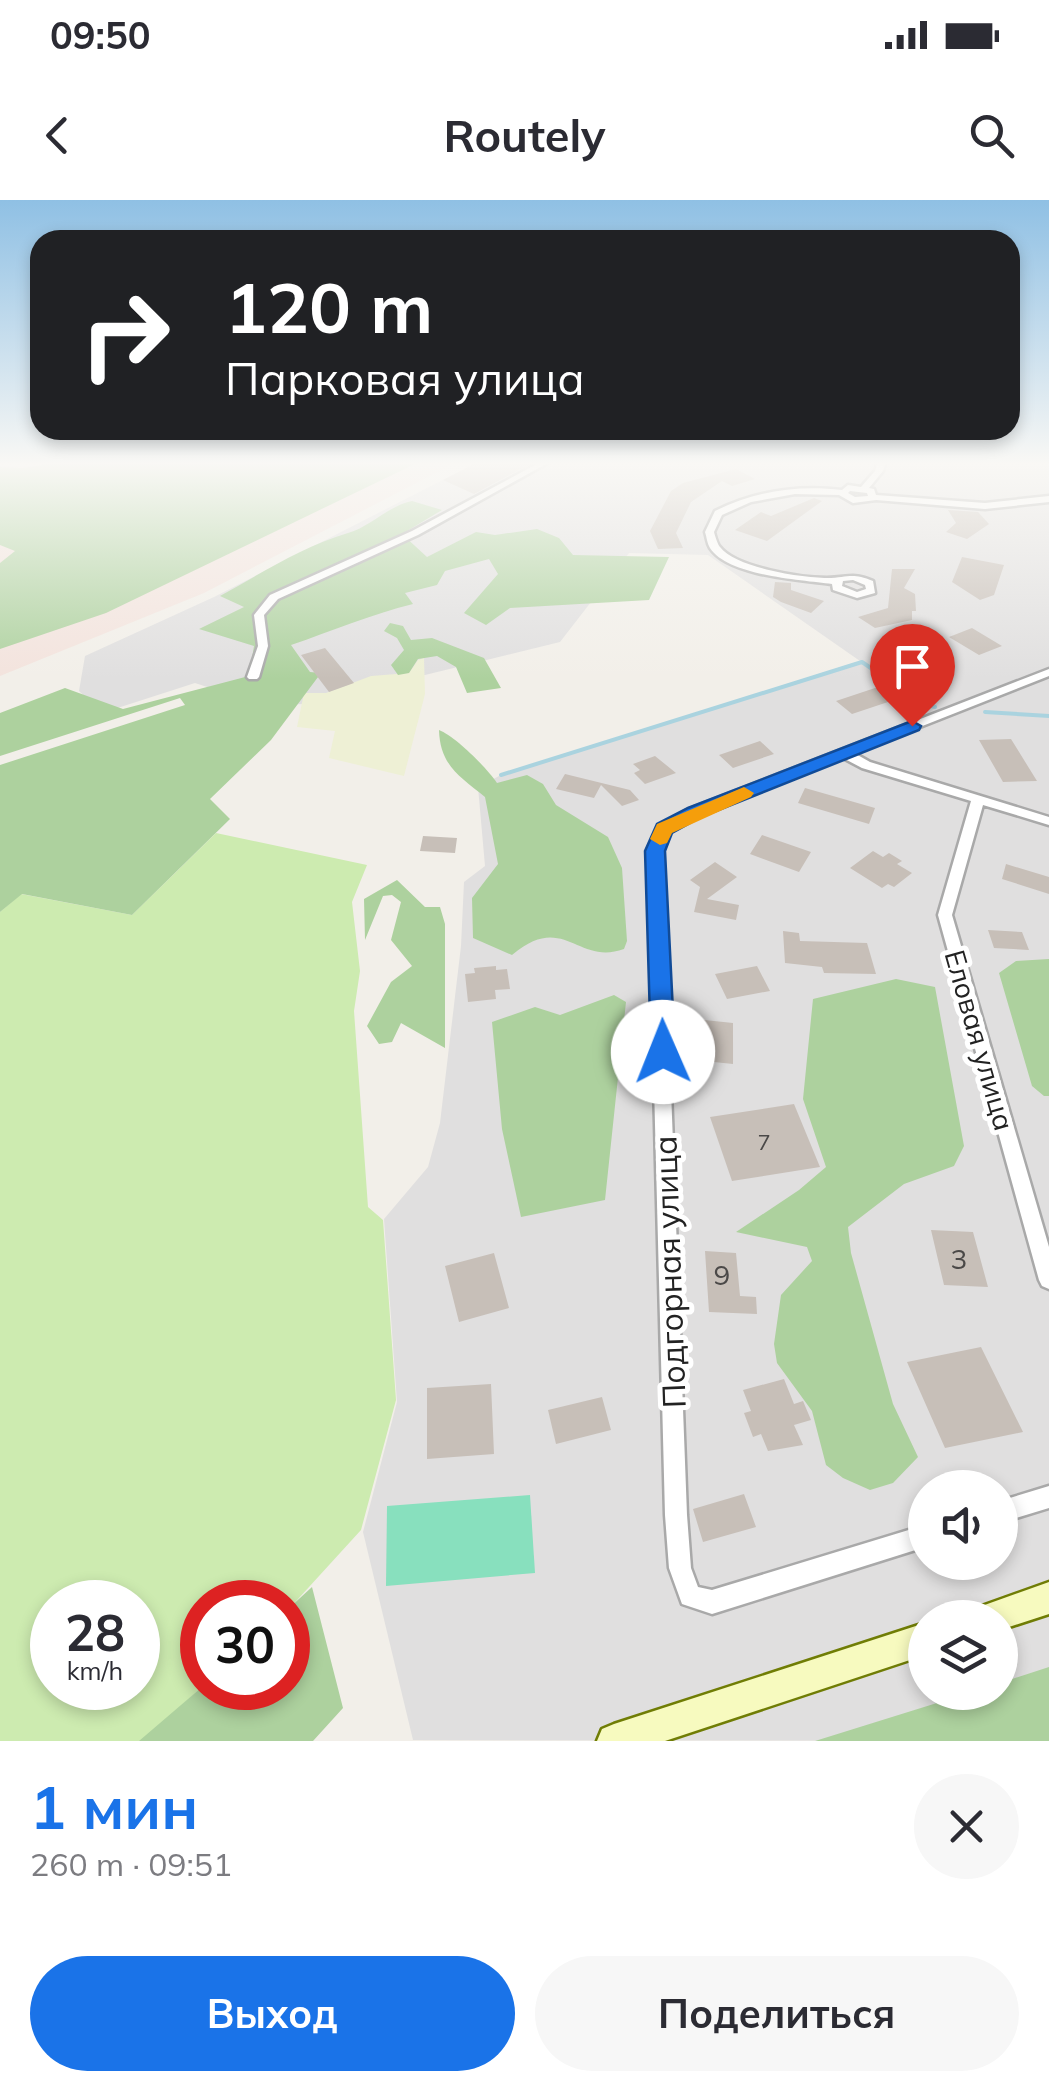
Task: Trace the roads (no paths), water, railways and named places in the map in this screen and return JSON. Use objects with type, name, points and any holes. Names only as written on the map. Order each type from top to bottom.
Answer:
[{"type":"main road","points":[[1018,1609],[1049,1598]]},
{"type":"main road","points":[[614,1741],[908,1645]]},
{"type":"street","points":[[253,677],[263,646],[259,615],[274,597],[409,536]]},
{"type":"street","points":[[710,536],[718,550],[744,566],[795,578],[836,582]]},
{"type":"street","points":[[844,753],[1049,672]]},
{"type":"street","points":[[844,753],[866,765],[1049,822]]},
{"type":"street","name":"Подгорная улица","points":[[844,753],[694,812],[664,829],[655,851],[680,1568],[690,1596],[712,1602],[908,1541]]},
{"type":"street","name":"Еловая улица","points":[[978,800],[945,915],[1049,1280]]},
{"type":"street","points":[[1018,1506],[1049,1497]]},
{"type":"waterway","points":[[501,775],[862,662],[923,704],[935,707]]},
{"type":"waterway","points":[[985,712],[1049,716]]}]
